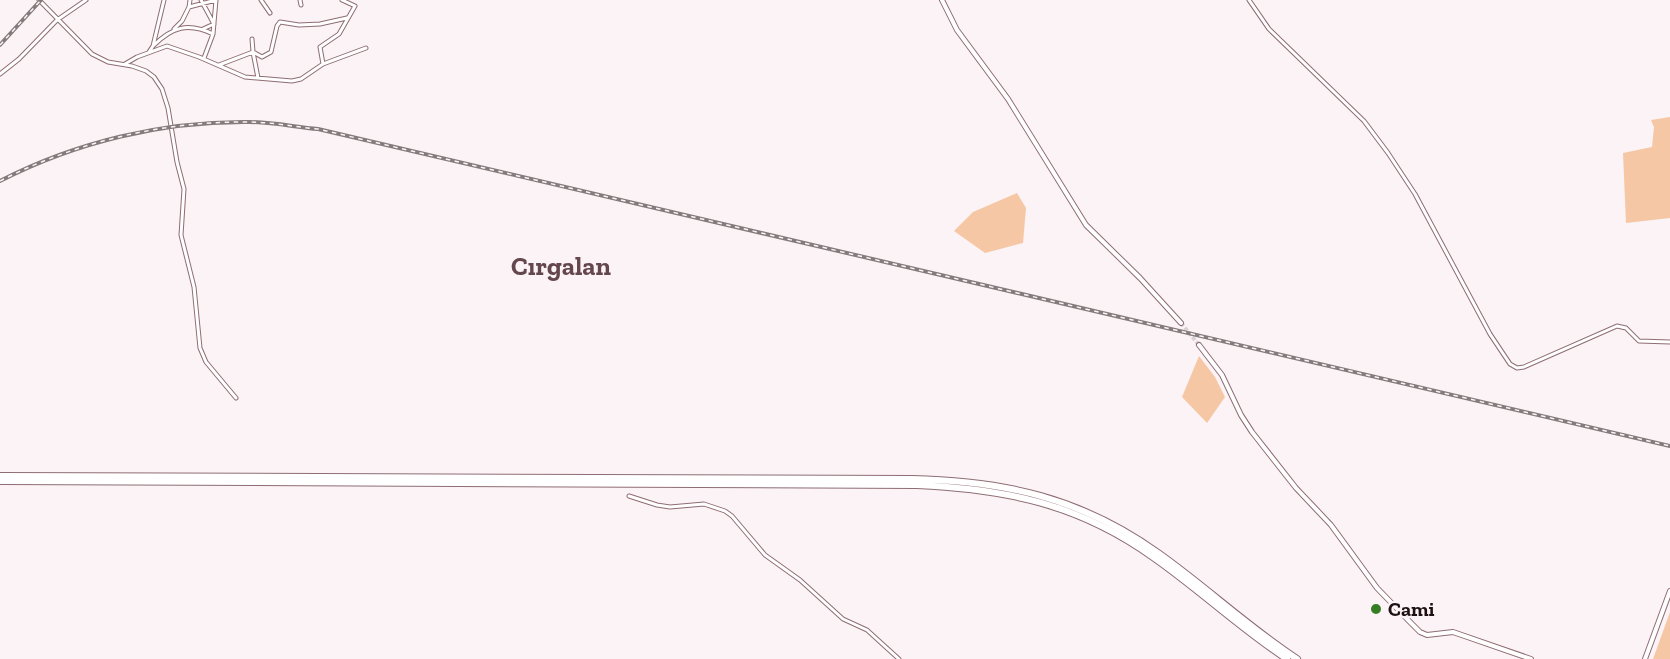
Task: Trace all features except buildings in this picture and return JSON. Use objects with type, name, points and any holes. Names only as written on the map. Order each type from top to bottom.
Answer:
[{"type":"highway","points":[[0,476],[912,479],[993,485],[1059,501],[1092,514],[1120,529],[1163,557],[1248,624],[1297,659]]},
{"type":"highway","points":[[0,482],[917,485],[979,489],[1018,495],[1050,504],[1086,517],[1109,529],[1154,557],[1287,659]]},
{"type":"street","points":[[39,0],[95,57],[150,73],[159,82],[166,97],[184,189],[181,230],[194,287],[200,348],[206,362],[236,398]]},
{"type":"street","points":[[0,74],[19,59],[57,20],[86,0]]},
{"type":"street","points":[[153,46],[164,0]]},
{"type":"street","points":[[147,54],[166,33],[182,21],[190,0]]},
{"type":"street","points":[[201,0],[214,24]]},
{"type":"street","points":[[189,7],[204,5],[216,0],[213,34],[204,58]]},
{"type":"street","points":[[261,0],[270,13]]},
{"type":"street","points":[[323,64],[320,47],[339,34],[355,6],[342,0]]},
{"type":"street","points":[[942,0],[954,26],[1008,99],[1086,225],[1144,282],[1181,323]]},
{"type":"street","points":[[1249,0],[1272,32],[1282,39],[1364,121],[1396,164],[1415,194],[1490,334],[1510,364],[1517,368],[1524,367],[1617,326],[1626,328],[1639,341],[1670,342]]},
{"type":"street","points":[[219,65],[253,52],[262,57],[271,52],[280,22],[299,25],[320,24],[347,18]]},
{"type":"street","points":[[201,30],[214,24]]},
{"type":"street","points":[[174,29],[201,30],[213,34]]},
{"type":"street","points":[[252,39],[258,78]]},
{"type":"street","points":[[125,64],[167,46],[204,58],[245,77],[295,81],[323,64],[366,48]]},
{"type":"street","points":[[1199,345],[1221,375],[1252,432],[1296,488],[1331,525],[1377,588],[1411,624],[1427,635],[1453,632],[1531,659]]},
{"type":"street","points":[[630,496],[657,505],[670,507],[704,504],[725,511],[732,516],[765,555],[800,580],[843,619],[867,630],[899,659]]},
{"type":"street","points":[[1645,659],[1670,591]]},
{"type":"shaded area","points":[[1670,117],[1670,218],[1626,223],[1623,153],[1652,147],[1654,127],[1651,120]]},
{"type":"shaded area","points":[[1017,193],[1026,208],[1023,243],[985,253],[954,231],[973,212]]},
{"type":"shaded area","points":[[1199,356],[1215,377],[1225,397],[1207,423],[1182,397]]},
{"type":"shaded area","points":[[1670,612],[1670,659],[1653,659]]},
{"type":"tunnel","points":[[1181,323],[1199,345]]},
{"type":"railway","points":[[0,45],[41,0]]},
{"type":"railway","points":[[0,181],[59,155],[152,130],[184,125],[249,122],[318,129],[1670,446]]},
{"type":"place","name":"Cami","points":[[1376,609]]},
{"type":"district","name":"Cırgalan","points":[[561,266]]}]
